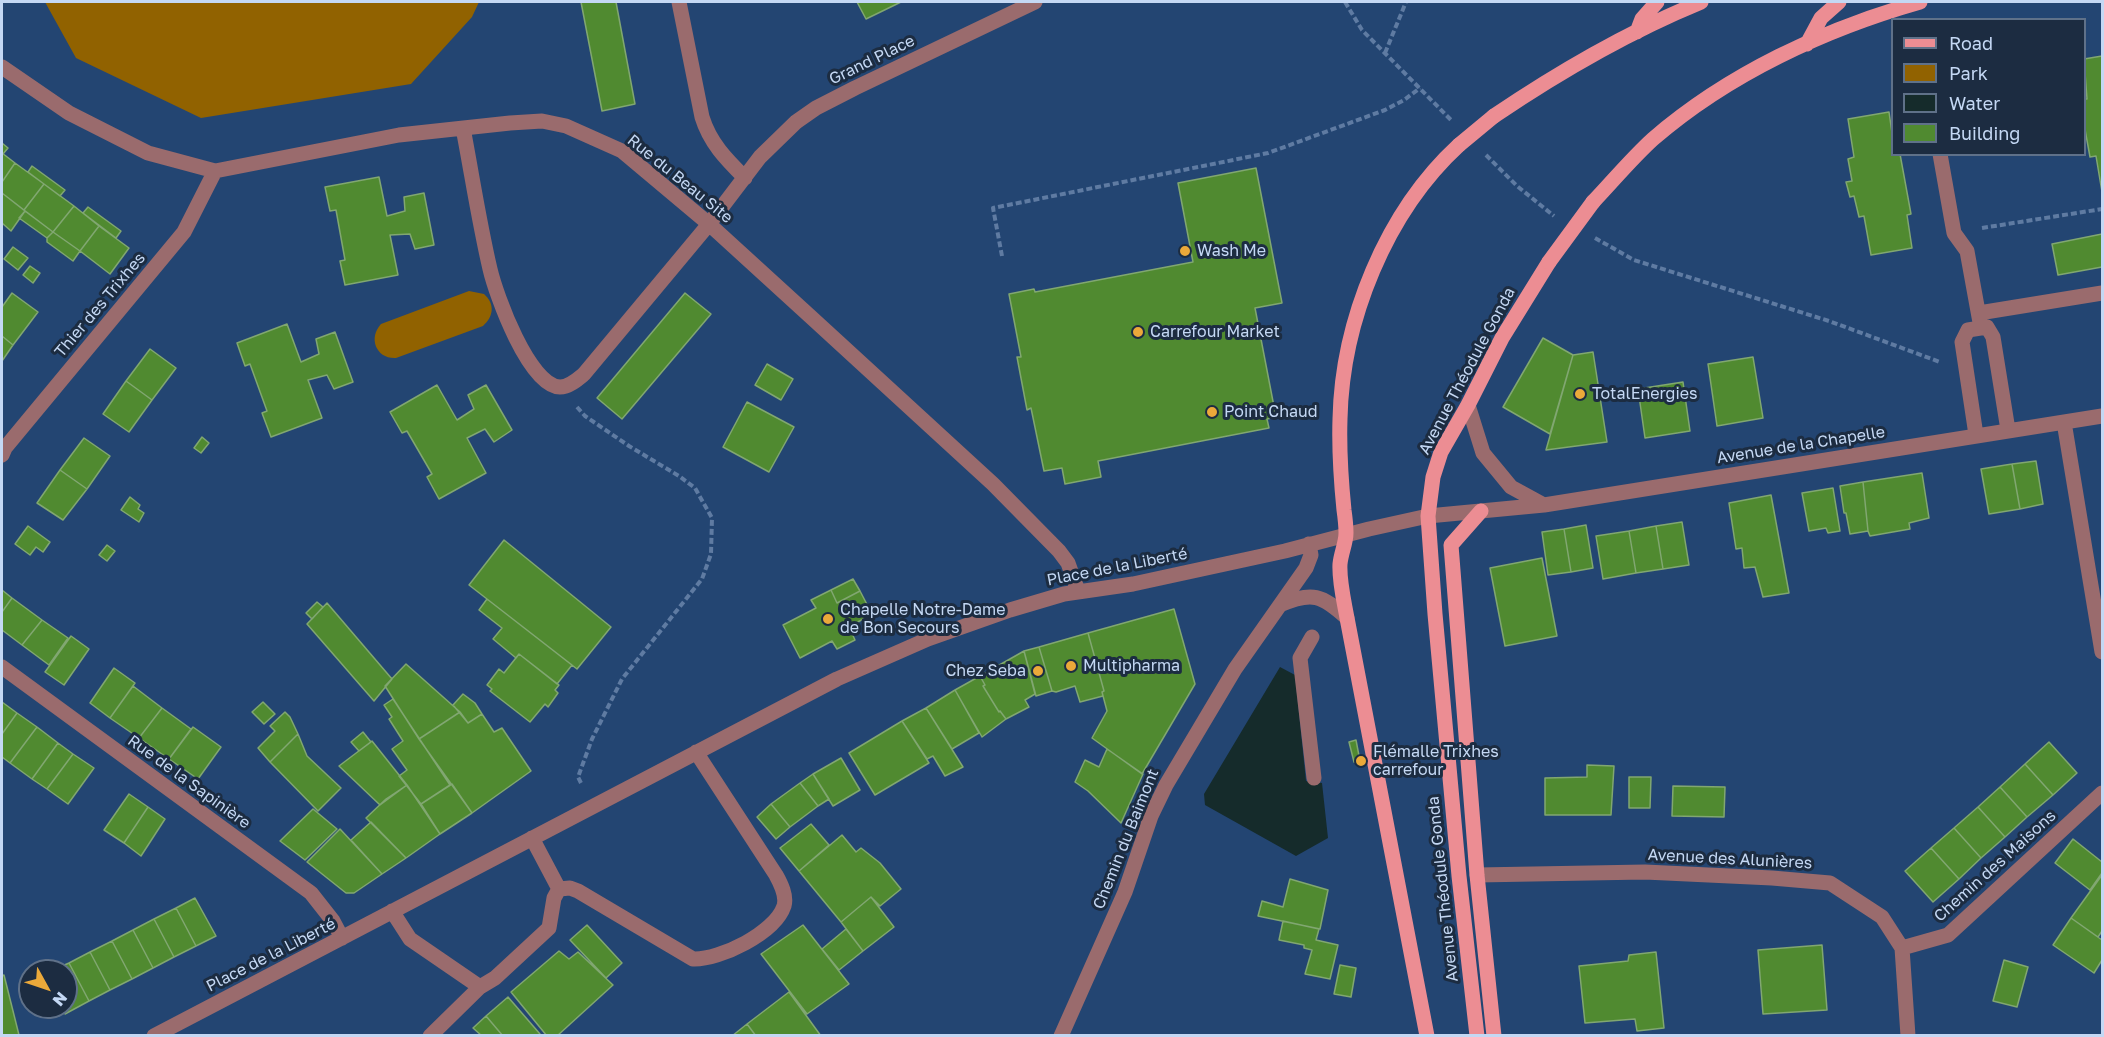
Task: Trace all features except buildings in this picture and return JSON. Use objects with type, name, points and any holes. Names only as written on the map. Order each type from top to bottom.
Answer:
[{"type":"main road","points":[[1637,32],[1642,19],[1658,2]]},
{"type":"main road","points":[[1428,1035],[1347,618],[1340,566],[1347,535],[1341,460],[1341,394],[1355,318],[1372,273],[1388,242],[1426,182],[1446,157],[1494,116],[1564,71],[1637,32],[1701,2]]},
{"type":"main road","points":[[1807,44],[1821,18],[1839,2]]},
{"type":"main road","name":"Avenue Théodule Gonda","points":[[1477,1035],[1459,876],[1428,516],[1433,477],[1441,452],[1502,338],[1549,262],[1593,202],[1653,139],[1684,115],[1743,76],[1838,29],[1920,2]]},
{"type":"main road","points":[[1481,511],[1451,544],[1477,875],[1494,1035]]},
{"type":"street","points":[[679,2],[707,134],[725,159],[745,178]]},
{"type":"street","name":"Grand Place","points":[[567,385],[584,374],[776,140],[816,108],[1035,2]]},
{"type":"street","name":"Rue du Beau Site","points":[[2,67],[69,113],[148,153],[215,171],[399,135],[542,121],[566,126],[622,151],[709,224],[993,484],[1036,526],[1068,563],[1078,591]]},
{"type":"street","points":[[463,128],[490,271],[511,329],[539,376],[549,384],[561,387],[567,385]]},
{"type":"street","points":[[1940,156],[1954,233],[1967,251],[1980,321],[1993,337],[2008,430]]},
{"type":"street","name":"Thier des Trixhes","points":[[2,455],[12,439],[184,232],[215,171]]},
{"type":"street","points":[[1976,435],[1962,342],[1968,330],[1980,321],[2103,293]]},
{"type":"street","points":[[1468,405],[1483,453],[1511,487],[1544,506]]},
{"type":"street","name":"Avenue de la Chapelle","points":[[1428,516],[1544,506],[2103,416]]},
{"type":"street","points":[[2064,422],[2103,652]]},
{"type":"street","name":"Place de la Liberté","points":[[164,1033],[392,911],[837,679],[928,639],[1010,610],[1078,591],[1133,584],[1428,516]]},
{"type":"street","name":"Chemin du Baimont","points":[[1061,1035],[1125,891],[1151,816],[1166,785],[1234,669],[1306,568],[1311,555],[1309,544]]},
{"type":"street","points":[[1280,605],[1296,597],[1323,598],[1347,618]]},
{"type":"street","points":[[1312,637],[1300,658],[1314,778]]},
{"type":"street","name":"Rue de la Sapinière","points":[[2,668],[311,893],[333,921],[342,938]]},
{"type":"street","points":[[559,889],[570,888],[578,891],[693,959],[703,959],[730,950],[754,937],[775,920],[784,905],[783,890],[776,875],[696,752]]},
{"type":"street","name":"Chemin des Maisons","points":[[1902,948],[1948,935],[2103,793]]},
{"type":"street","points":[[532,838],[559,889]]},
{"type":"street","name":"Avenue des Alunières","points":[[1477,875],[1645,872],[1830,883],[1882,917],[1902,948],[1908,1035]]},
{"type":"street","points":[[430,1035],[480,987],[495,978],[549,928],[554,898],[559,889]]},
{"type":"street","points":[[392,911],[410,939],[480,987]]},
{"type":"path","points":[[1345,2],[1362,30],[1452,121]]},
{"type":"path","points":[[1385,53],[1406,2]]},
{"type":"path","points":[[1002,256],[993,208],[1268,153],[1385,110],[1420,88]]},
{"type":"path","points":[[1485,153],[1517,186],[1552,215],[1563,220]]},
{"type":"path","points":[[1954,233],[2103,209]]},
{"type":"path","points":[[1593,237],[1634,260],[1829,321],[1966,372]]},
{"type":"path","points":[[567,385],[576,407],[585,416],[695,488],[712,518],[711,554],[702,579],[622,679],[592,739],[578,777],[591,807]]},
{"type":"green space","points":[[45,2],[479,2],[472,17],[411,84],[201,118],[76,58]]},
{"type":"green space","points":[[469,291],[484,294],[490,302],[491,314],[483,326],[396,358],[383,355],[376,347],[375,335],[381,324]]},
{"type":"water","points":[[1280,667],[1295,675],[1306,781],[1322,783],[1328,838],[1296,856],[1205,805],[1204,794]]},
{"type":"place","name":"Wash Me","points":[[1185,251]]},
{"type":"place","name":"Carrefour Market","points":[[1138,332]]},
{"type":"place","name":"TotalEnergies","points":[[1580,394]]},
{"type":"place","name":"Point Chaud","points":[[1212,412]]},
{"type":"place","name":"Chapelle Notre-Dame de Bon Secours","points":[[828,619]]},
{"type":"place","name":"Multipharma","points":[[1071,666]]},
{"type":"place","name":"Chez Seba","points":[[1038,671]]},
{"type":"place","name":"Flémalle Trixhes carrefour","points":[[1361,761]]}]
